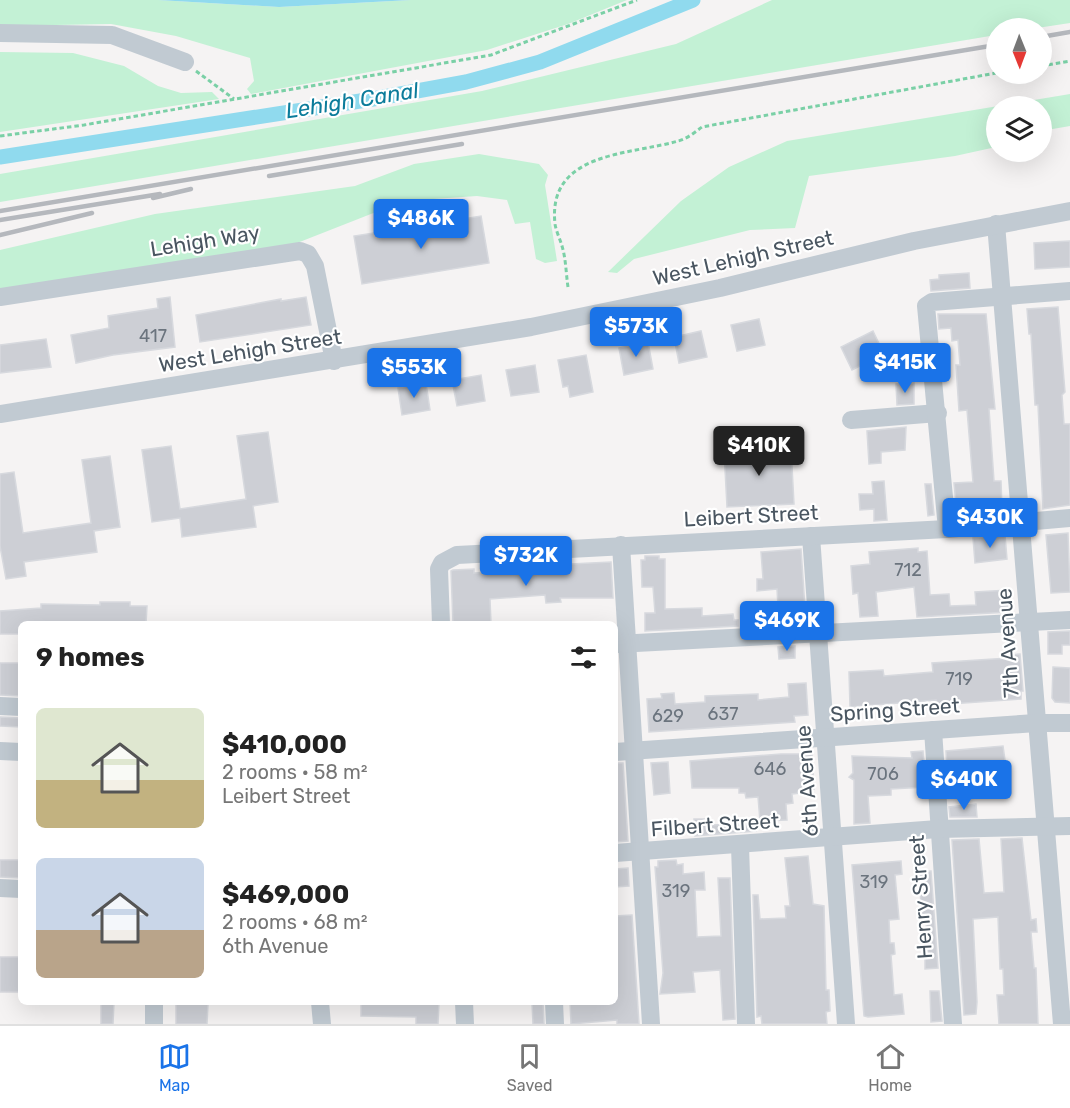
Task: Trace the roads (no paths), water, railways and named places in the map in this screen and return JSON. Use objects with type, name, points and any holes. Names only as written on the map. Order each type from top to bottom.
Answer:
[{"type":"street","points":[[0,33],[112,35],[185,62]]},
{"type":"street","name":"West Lehigh Street","points":[[0,414],[334,361],[619,309],[996,224],[1070,211]]},
{"type":"street","name":"7th Avenue","points":[[996,224],[1062,1024]]},
{"type":"street","name":"Lehigh Way","points":[[0,297],[300,251],[308,254],[315,266],[334,361]]},
{"type":"street","points":[[947,529],[938,413],[926,306],[932,302],[1070,291]]},
{"type":"street","points":[[851,420],[938,413]]},
{"type":"street","name":"Leibert Street","points":[[441,621],[439,569],[442,563],[457,555],[947,529],[1070,518]]},
{"type":"street","name":"6th Avenue","points":[[811,536],[820,635],[846,1024]]},
{"type":"street","points":[[621,545],[621,643],[634,751],[651,1024]]},
{"type":"street","points":[[621,643],[820,635],[1070,620]]},
{"type":"street","points":[[0,706],[18,706]]},
{"type":"street","name":"Spring Street","points":[[618,752],[1036,723],[1070,723]]},
{"type":"street","name":"Henry Street","points":[[933,730],[953,1024]]},
{"type":"street","points":[[0,752],[18,752]]},
{"type":"street","name":"Filbert Street","points":[[618,854],[834,839],[938,829],[1070,826]]},
{"type":"street","points":[[740,846],[746,1024]]},
{"type":"street","points":[[0,888],[18,889]]},
{"type":"street","points":[[154,1005],[154,1024]]},
{"type":"street","points":[[320,1005],[322,1024]]},
{"type":"street","points":[[464,1005],[465,1024]]},
{"type":"street","points":[[554,1005],[555,1024]]},
{"type":"water","points":[[158,0],[411,0],[279,7]]},
{"type":"waterway","name":"Lehigh Canal","points":[[0,157],[373,99],[466,82],[540,62],[693,0]]},
{"type":"railway","points":[[1052,35],[1070,32]]},
{"type":"railway","points":[[0,211],[986,47]]},
{"type":"railway","points":[[269,176],[462,144]]},
{"type":"railway","points":[[153,198],[191,189]]},
{"type":"railway","points":[[0,220],[160,194]]},
{"type":"railway","points":[[0,235],[92,213]]}]
